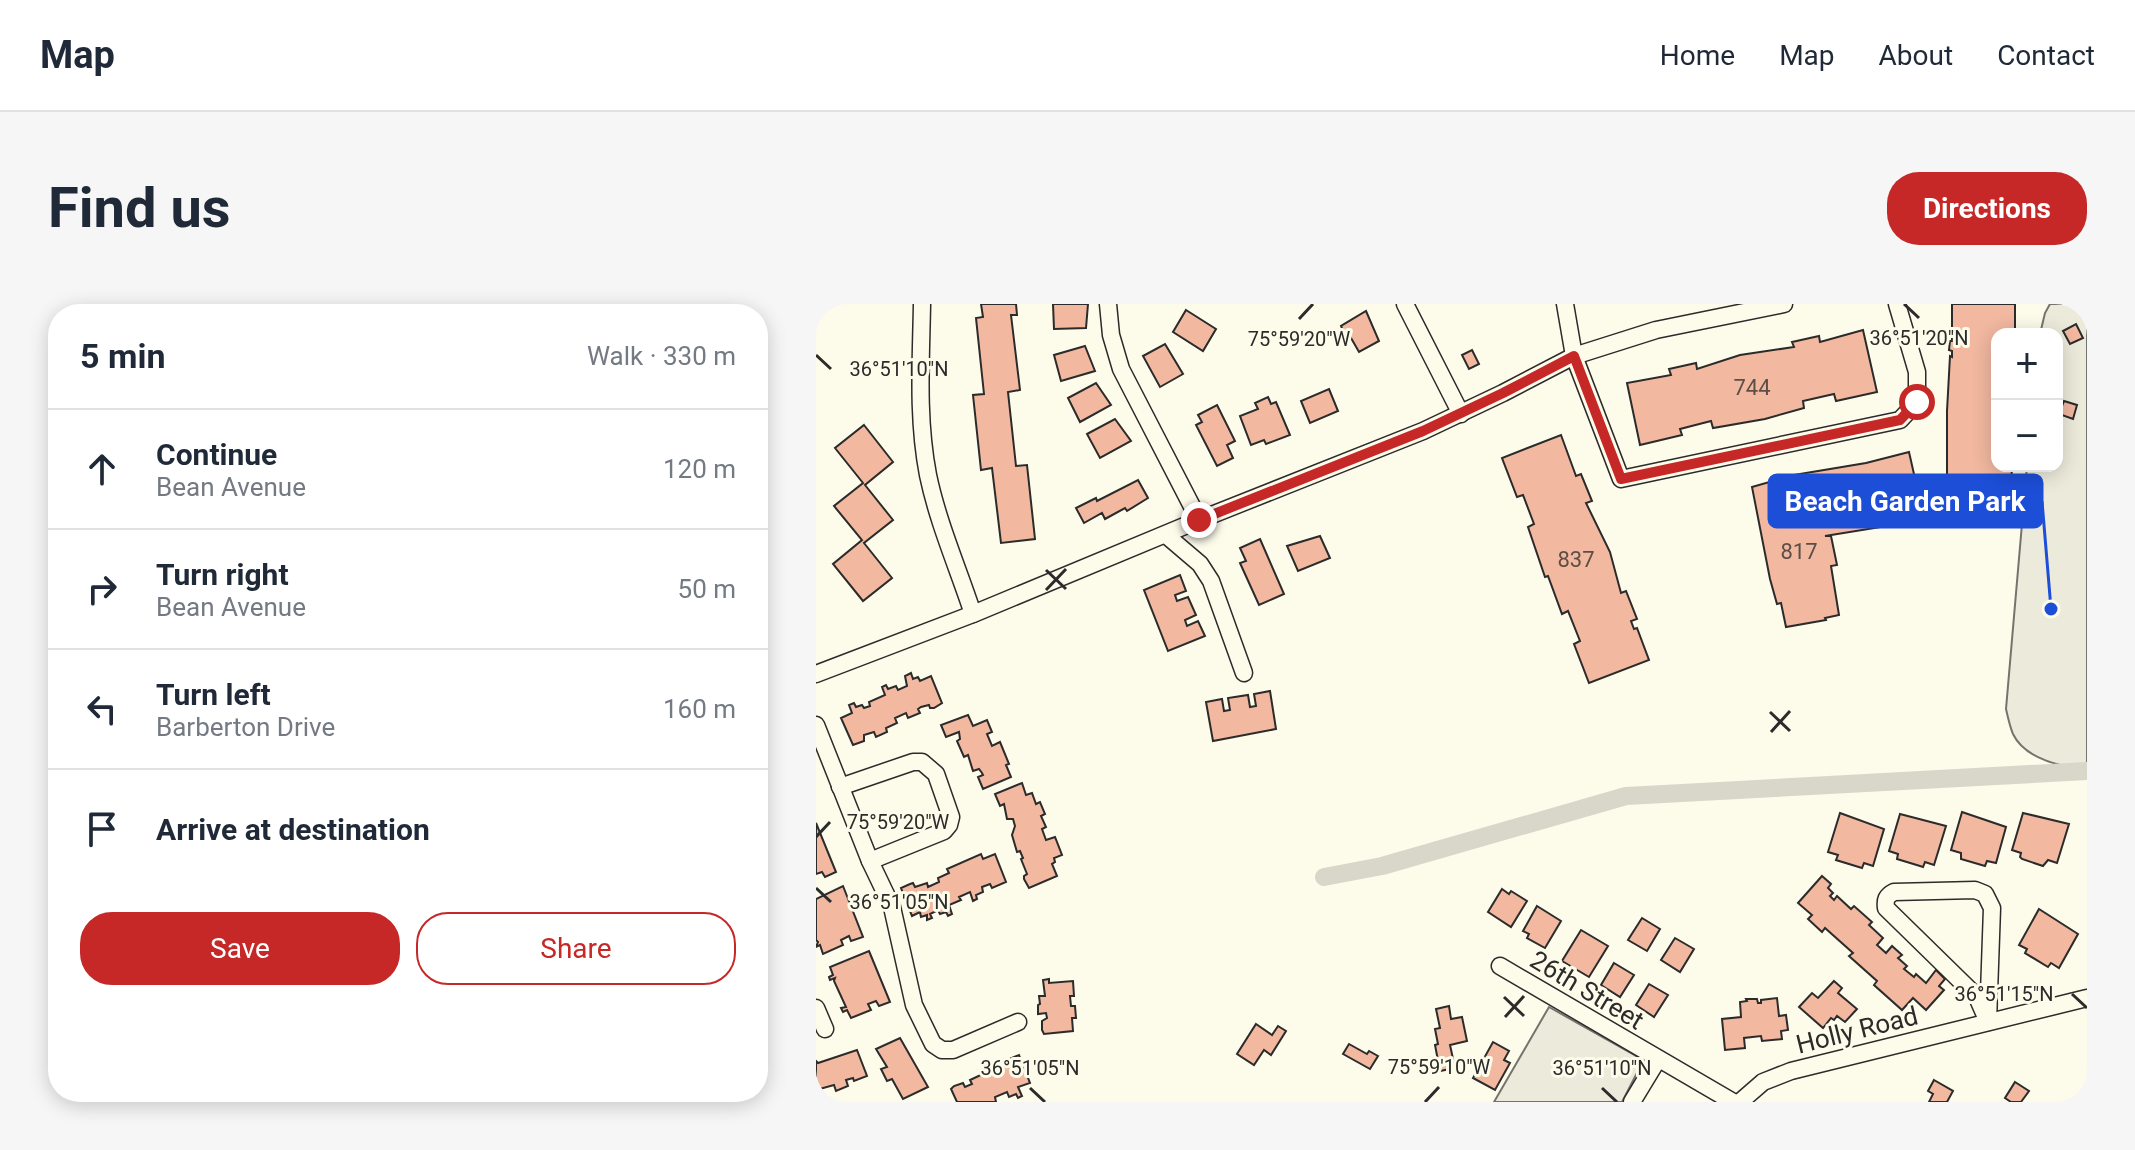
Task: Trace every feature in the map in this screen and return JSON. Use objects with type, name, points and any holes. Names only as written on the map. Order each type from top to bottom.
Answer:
[{"type":"street","points":[[922,304],[919,400],[929,476],[939,518],[973,614]]},
{"type":"street","points":[[1108,304],[1111,335],[1121,369],[1199,520]]},
{"type":"street","points":[[1405,304],[1461,414]]},
{"type":"street","points":[[1565,304],[1574,356],[1621,479],[1900,420],[1917,402],[1917,372],[1897,304]]},
{"type":"street","points":[[816,674],[973,614],[1461,414],[1574,356],[1656,330],[1784,304]]},
{"type":"street","points":[[1166,535],[1200,564],[1211,581],[1244,673]]},
{"type":"street","points":[[816,725],[870,861],[892,907],[910,992],[933,1044],[942,1050],[953,1050],[1018,1022]]},
{"type":"street","points":[[840,787],[913,762],[922,762],[936,774],[951,817],[949,825],[944,831],[870,861]]},
{"type":"street","points":[[1975,890],[1985,894],[1992,908],[1988,1022],[1977,997],[1886,908],[1888,895],[1894,892],[1975,890]]},
{"type":"street","name":"26th Street","points":[[1500,966],[1733,1102]]},
{"type":"street","name":"Holly Road","points":[[1740,1102],[1763,1082],[1791,1071],[2087,998]]},
{"type":"street","points":[[816,1008],[825,1029]]},
{"type":"street","points":[[1632,1102],[1658,1059]]},
{"type":"shaded area","points":[[2050,304],[2087,304],[2087,768],[2056,764],[2026,750],[2013,734],[2006,709],[2026,472],[2063,472],[2063,328],[2041,328]]},
{"type":"shaded area","points":[[1549,1007],[1636,1056],[1640,1067],[1622,1102],[1494,1102]]},
{"type":"building","points":[[981,304],[1016,304],[1017,315],[1011,315],[1020,390],[1008,392],[1016,466],[1027,465],[1035,539],[1001,543],[992,468],[981,470],[973,395],[984,394],[976,318],[983,317]]},
{"type":"building","points":[[1053,304],[1088,304],[1086,328],[1054,329]]},
{"type":"building","points":[[1952,304],[2015,304],[2015,328],[1991,328],[1991,472],[2012,472],[2011,487],[1947,485],[1947,411],[1952,357],[1949,350],[1952,341]]},
{"type":"building","points":[[1186,310],[1216,329],[1203,351],[1173,332]]},
{"type":"building","points":[[1366,311],[1379,341],[1359,352],[1341,326]]},
{"type":"building","points":[[2076,324],[2083,338],[2070,344],[2063,331]]},
{"type":"building","points":[[1863,330],[1877,392],[1836,401],[1834,394],[1803,401],[1804,408],[1765,419],[1713,428],[1711,421],[1680,429],[1682,435],[1640,445],[1627,383],[1671,375],[1669,369],[1696,363],[1697,369],[1740,355],[1794,347],[1792,342],[1819,336],[1820,342]]},
{"type":"building","points":[[1165,344],[1183,374],[1160,387],[1143,356]]},
{"type":"building","points":[[1085,346],[1095,371],[1061,381],[1054,355]]},
{"type":"building","points":[[1472,350],[1479,364],[1469,369],[1462,355]]},
{"type":"building","points":[[1096,383],[1111,405],[1080,422],[1068,398]]},
{"type":"building","points":[[1329,389],[1338,411],[1310,423],[1301,401]]},
{"type":"building","points":[[1268,397],[1271,404],[1276,402],[1290,435],[1266,444],[1264,440],[1251,445],[1240,416],[1258,409],[1255,403]]},
{"type":"building","points":[[2064,401],[2077,405],[2073,419],[2063,415]]},
{"type":"building","points":[[1217,405],[1235,441],[1227,445],[1233,458],[1217,466],[1196,425],[1202,422],[1198,415]]},
{"type":"building","points":[[1115,419],[1131,441],[1100,458],[1087,434]]},
{"type":"building","points":[[864,425],[893,462],[865,485],[893,520],[864,543],[892,578],[863,601],[833,564],[862,540],[834,506],[863,483],[835,448]]},
{"type":"building","points":[[1561,435],[1576,476],[1581,474],[1592,501],[1586,503],[1610,552],[1621,593],[1626,591],[1637,619],[1631,621],[1634,629],[1637,628],[1649,660],[1589,683],[1574,644],[1580,641],[1568,611],[1562,614],[1548,576],[1545,577],[1528,527],[1534,524],[1523,495],[1517,497],[1502,458]]},
{"type":"building","points":[[1909,452],[1923,514],[1880,523],[1881,527],[1825,536],[1831,536],[1837,565],[1831,566],[1839,615],[1786,627],[1781,603],[1777,604],[1770,579],[1752,487],[1794,475]]},
{"type":"building","points":[[1138,480],[1148,498],[1127,511],[1125,508],[1105,519],[1102,513],[1084,523],[1076,508]]},
{"type":"building","points":[[1320,536],[1330,558],[1298,571],[1287,546]]},
{"type":"building","points":[[1260,539],[1284,594],[1259,605],[1240,563],[1246,561],[1240,548]]},
{"type":"building","points":[[1180,575],[1186,591],[1175,595],[1177,601],[1188,597],[1196,615],[1185,620],[1187,626],[1198,621],[1205,636],[1168,651],[1144,590]]},
{"type":"building","points":[[911,673],[913,679],[918,677],[920,681],[931,676],[942,703],[934,708],[929,705],[921,707],[918,709],[920,713],[908,718],[906,713],[895,718],[897,723],[886,728],[887,732],[876,737],[874,732],[864,735],[864,741],[853,745],[841,718],[852,713],[849,705],[870,706],[869,702],[885,695],[882,687],[886,685],[888,689],[896,686],[898,690],[907,686],[905,676]]},
{"type":"building","points":[[1270,691],[1276,729],[1213,741],[1206,702],[1222,699],[1224,711],[1230,710],[1228,698],[1248,695],[1250,707],[1256,706],[1254,694]]},
{"type":"building","points":[[968,715],[973,726],[987,720],[992,732],[987,734],[992,746],[1000,742],[1009,764],[1006,765],[1011,777],[983,789],[978,777],[983,775],[979,769],[973,771],[968,755],[964,757],[957,741],[960,739],[959,732],[946,737],[941,725]]},
{"type":"building","points":[[1022,783],[1026,795],[1032,793],[1036,804],[1040,802],[1045,814],[1041,816],[1046,827],[1042,829],[1046,840],[1055,837],[1062,855],[1054,858],[1052,864],[1057,876],[1029,888],[1024,879],[1027,874],[1023,858],[1020,851],[1017,852],[1012,835],[1015,826],[1013,819],[1007,819],[1004,804],[1000,806],[995,794]]},
{"type":"building","points":[[1962,812],[2006,827],[1996,863],[1987,861],[1985,866],[1961,859],[1961,853],[1951,850]]},
{"type":"building","points":[[1840,813],[1884,829],[1873,866],[1864,863],[1862,868],[1836,860],[1838,855],[1828,852]]},
{"type":"building","points":[[2023,813],[2069,824],[2057,863],[2048,860],[2043,866],[2022,859],[2021,853],[2012,850]]},
{"type":"building","points":[[1900,814],[1946,826],[1934,865],[1925,862],[1923,867],[1897,859],[1898,854],[1889,851]]},
{"type":"building","points":[[816,823],[836,872],[825,877],[822,872],[816,874]]},
{"type":"building","points":[[981,854],[983,859],[995,854],[1006,882],[992,888],[990,884],[982,887],[983,892],[976,895],[977,899],[973,901],[970,892],[959,897],[961,900],[949,905],[952,914],[948,916],[946,912],[940,914],[938,910],[930,914],[932,918],[927,920],[927,915],[921,917],[920,912],[912,916],[901,888],[913,883],[915,887],[927,883],[928,887],[949,873],[947,869]]},
{"type":"building","points":[[1822,876],[1831,884],[1828,888],[1834,900],[1837,896],[1872,922],[1869,925],[1883,938],[1877,945],[1886,953],[1892,946],[1902,955],[1898,958],[1907,966],[1904,969],[1926,983],[1936,970],[1945,979],[1939,986],[1944,990],[1926,1010],[1913,998],[1902,1010],[1874,985],[1877,981],[1849,956],[1853,953],[1825,928],[1822,932],[1808,919],[1812,915],[1798,903]]},
{"type":"building","points":[[843,886],[863,937],[851,941],[849,936],[841,940],[843,945],[823,954],[820,945],[816,947],[816,899]]},
{"type":"building","points":[[1502,889],[1527,901],[1511,927],[1488,912]]},
{"type":"building","points":[[1537,906],[1561,921],[1545,948],[1527,938],[1529,934],[1523,931]]},
{"type":"building","points":[[2039,909],[2078,934],[2059,968],[2051,963],[2048,967],[2025,953],[2027,949],[2019,945]]},
{"type":"building","points":[[1642,918],[1660,929],[1647,951],[1628,940]]},
{"type":"building","points":[[1581,930],[1608,946],[1589,977],[1562,961]]},
{"type":"building","points":[[1675,938],[1694,949],[1680,972],[1661,960]]},
{"type":"building","points":[[869,951],[890,1002],[879,1006],[876,1001],[868,1004],[871,1010],[851,1018],[847,1010],[843,1012],[841,1008],[846,1007],[835,978],[830,980],[829,977],[833,975],[830,967]]},
{"type":"building","points":[[1614,963],[1634,975],[1620,997],[1601,985]]},
{"type":"building","points":[[1049,979],[1049,983],[1073,981],[1074,996],[1070,996],[1076,1018],[1072,1018],[1073,1031],[1044,1034],[1042,1030],[1042,1021],[1047,1018],[1046,1013],[1038,1014],[1039,996],[1045,996],[1043,980]]},
{"type":"building","points":[[1834,981],[1842,988],[1838,993],[1857,1009],[1845,1022],[1837,1016],[1823,1028],[1799,1007],[1812,993],[1818,998]]},
{"type":"building","points":[[1649,984],[1668,995],[1654,1017],[1636,1005]]},
{"type":"building","points":[[1777,998],[1779,1016],[1786,1015],[1788,1030],[1781,1031],[1782,1039],[1762,1041],[1761,1036],[1744,1038],[1745,1048],[1725,1050],[1722,1019],[1741,1017],[1740,1002],[1746,999],[1757,999],[1761,1003],[1761,1000]]},
{"type":"building","points":[[1449,1006],[1451,1019],[1462,1017],[1467,1041],[1450,1045],[1455,1068],[1440,1071],[1435,1045],[1438,1044],[1435,1029],[1440,1028],[1436,1009]]},
{"type":"building","points":[[1256,1024],[1272,1035],[1278,1026],[1286,1031],[1271,1055],[1264,1050],[1254,1065],[1237,1054]]},
{"type":"building","points":[[900,1038],[928,1087],[903,1099],[892,1079],[887,1081],[881,1069],[887,1067],[876,1049]]},
{"type":"building","points":[[1493,1042],[1509,1051],[1504,1060],[1510,1063],[1495,1090],[1473,1078]]},
{"type":"building","points":[[1349,1044],[1378,1056],[1370,1069],[1343,1054]]},
{"type":"building","points":[[857,1050],[867,1076],[854,1081],[853,1078],[846,1080],[848,1086],[836,1091],[834,1085],[816,1090],[816,1061],[818,1063]]},
{"type":"building","points":[[1019,1055],[1030,1083],[1018,1087],[1022,1096],[1018,1098],[1016,1094],[1009,1097],[1007,1092],[995,1097],[996,1102],[957,1102],[951,1089],[954,1086],[972,1084],[970,1080],[985,1073],[983,1069],[999,1063],[1002,1068],[1009,1065],[1007,1060]]},
{"type":"building","points":[[1934,1080],[1953,1091],[1947,1102],[1929,1102],[1933,1094],[1928,1091]]},
{"type":"building","points":[[2015,1082],[2029,1091],[2021,1102],[2011,1102],[2005,1098]]},
{"type":"waterway","points":[[1324,877],[1382,866],[1626,796],[2087,771]]},
{"type":"place","name":"Beach Garden Park","points":[[2051,609]]},
{"type":"route","points":[[1199,520],[1423,431],[1574,356],[1621,479],[1900,420],[1917,402]]}]
